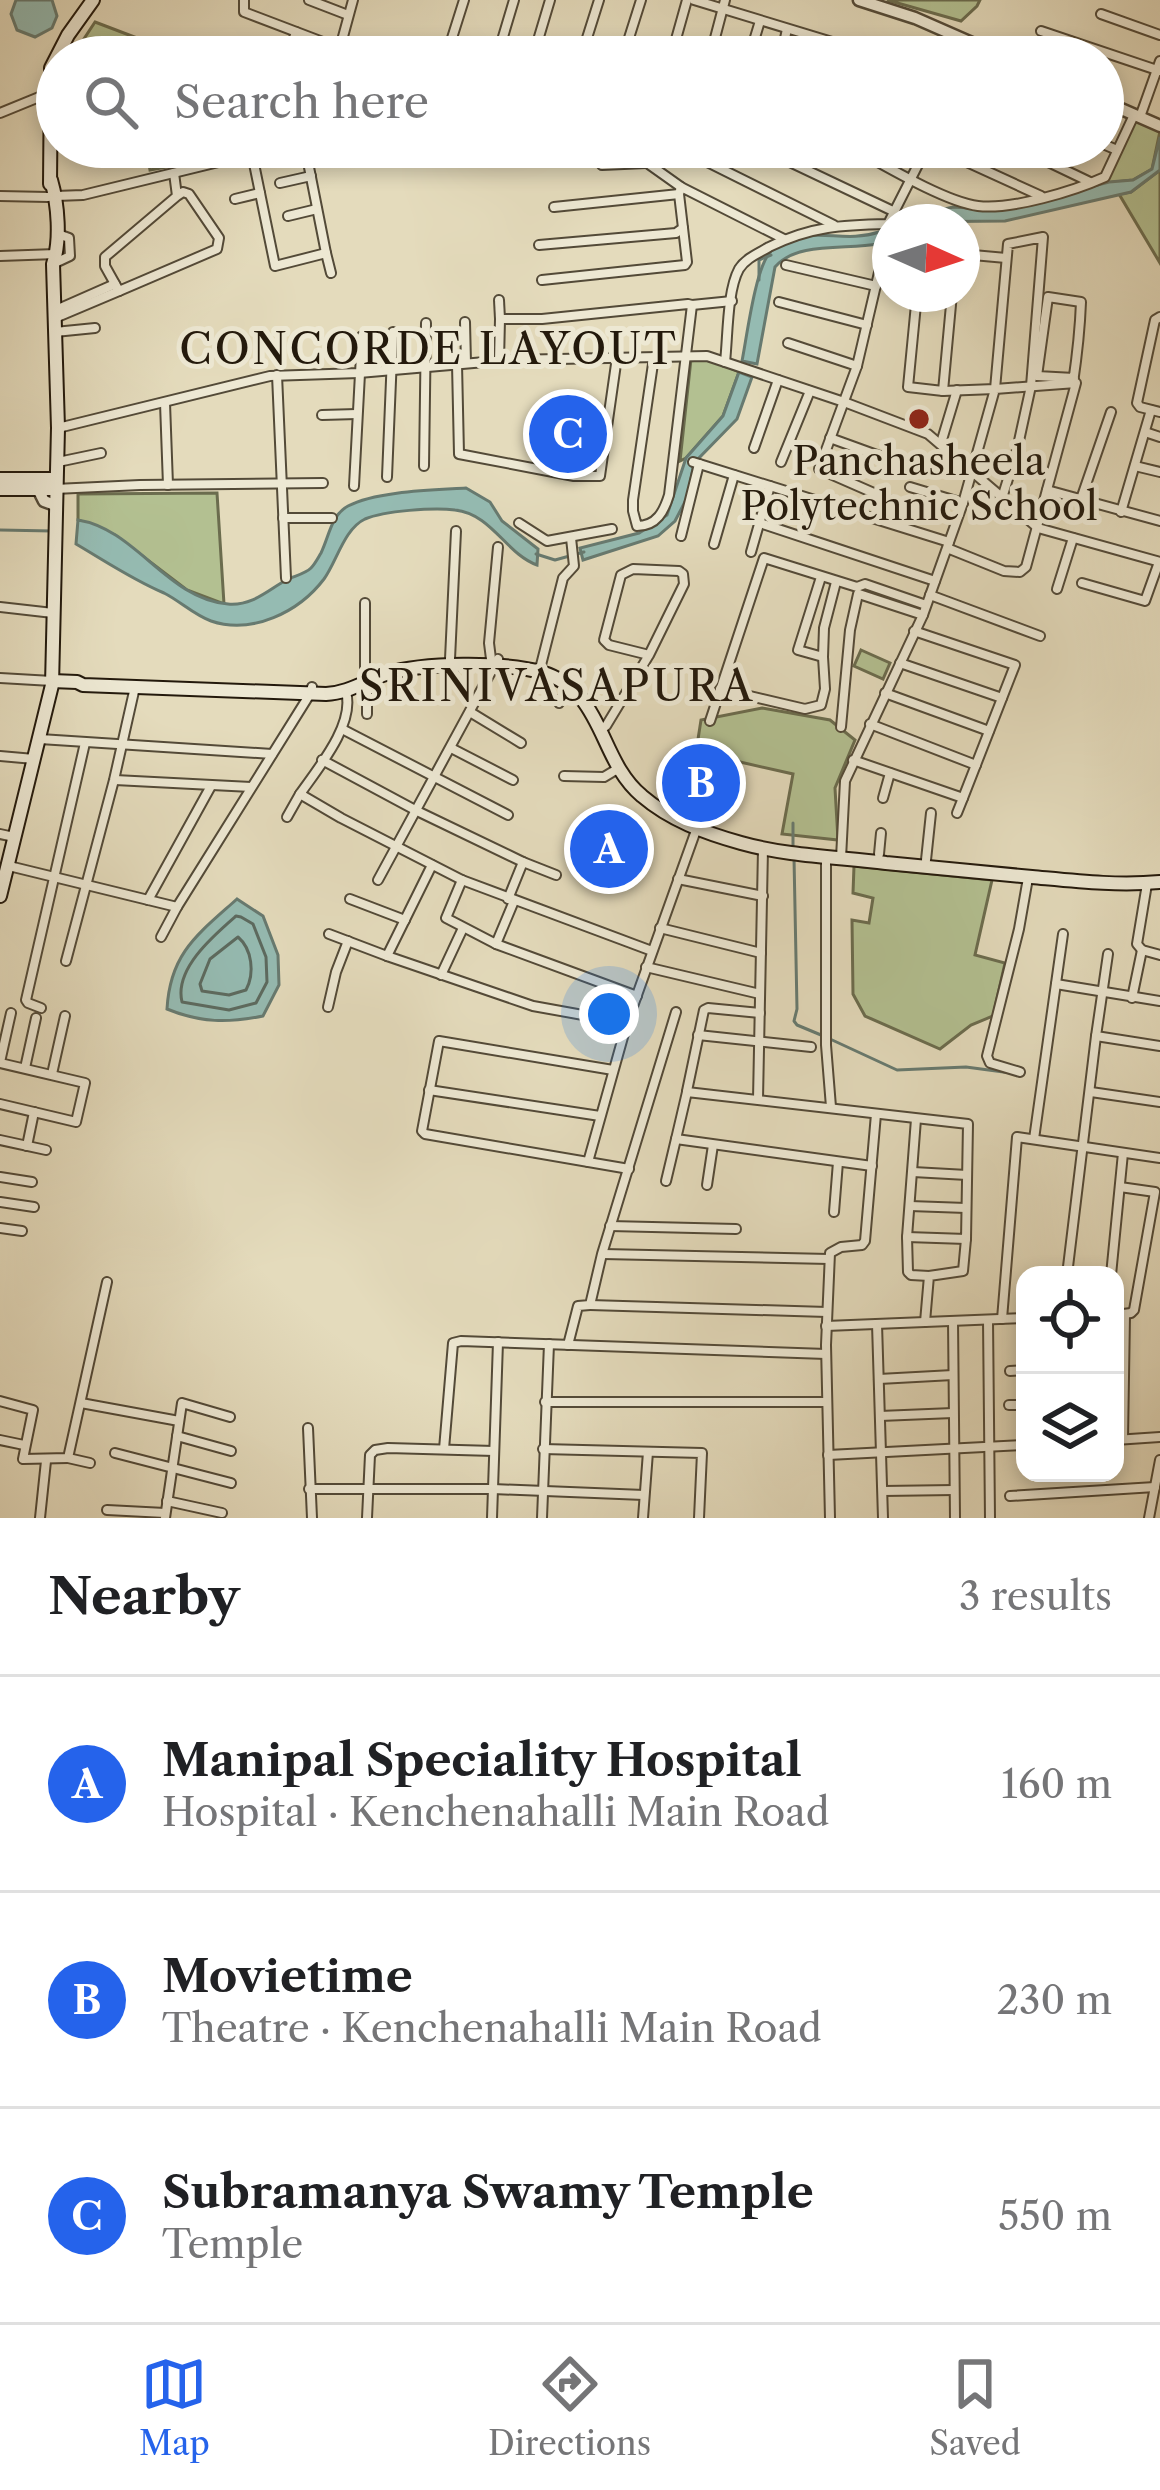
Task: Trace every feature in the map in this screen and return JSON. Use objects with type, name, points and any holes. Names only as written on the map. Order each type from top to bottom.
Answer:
[{"type":"main road","points":[[67,36],[93,0]]},
{"type":"main road","points":[[51,168],[56,234],[53,258]]},
{"type":"main road","points":[[0,896],[8,866],[7,836],[34,759],[52,681],[58,428],[52,196]]},
{"type":"main road","points":[[0,478],[58,485]]},
{"type":"main road","points":[[0,489],[58,485]]},
{"type":"main road","points":[[77,682],[83,678],[346,692],[384,667],[410,661],[541,664],[584,687],[636,781],[698,825],[836,854],[1156,880]]},
{"type":"main road","points":[[52,681],[135,688],[311,690],[411,669],[494,661],[570,686],[587,705],[630,785],[640,794],[698,825],[763,848],[1109,884],[1156,880]]},
{"type":"street","points":[[244,0],[244,12],[307,36]]},
{"type":"street","points":[[309,0],[348,15]]},
{"type":"street","points":[[343,36],[353,0]]},
{"type":"street","points":[[453,36],[464,0]]},
{"type":"street","points":[[503,36],[514,0]]},
{"type":"street","points":[[539,36],[550,0]]},
{"type":"street","points":[[587,36],[599,0]]},
{"type":"street","points":[[630,36],[641,0]]},
{"type":"street","points":[[678,36],[691,0],[723,5],[810,36]]},
{"type":"street","points":[[859,0],[955,36]]},
{"type":"street","points":[[715,36],[723,5]]},
{"type":"street","points":[[1101,14],[1160,35]]},
{"type":"street","points":[[755,36],[760,21]]},
{"type":"street","points":[[786,36],[787,29]]},
{"type":"street","points":[[1041,31],[1056,36]]},
{"type":"street","points":[[295,36],[296,32]]},
{"type":"street","points":[[1124,57],[1159,67],[1124,139]]},
{"type":"street","points":[[0,113],[36,99]]},
{"type":"street","points":[[1124,110],[1158,125]]},
{"type":"street","points":[[0,196],[82,195],[195,168]]},
{"type":"street","points":[[256,168],[275,266],[326,253]]},
{"type":"street","points":[[309,168],[331,273]]},
{"type":"street","points":[[652,168],[680,191],[785,239]]},
{"type":"street","points":[[720,168],[836,226]]},
{"type":"street","points":[[802,168],[878,204]]},
{"type":"street","points":[[890,168],[972,206],[1004,208],[1092,183],[1105,177],[1109,168]]},
{"type":"street","points":[[899,204],[918,168]]},
{"type":"street","points":[[977,168],[1042,197]]},
{"type":"street","points":[[1061,168],[1092,183]]},
{"type":"street","points":[[174,173],[177,196]]},
{"type":"street","points":[[280,182],[311,176]]},
{"type":"street","points":[[554,207],[680,191]]},
{"type":"street","points":[[542,280],[685,265],[680,191]]},
{"type":"street","points":[[235,199],[260,193]]},
{"type":"street","points":[[55,320],[117,288],[217,249],[218,238],[189,194],[177,196],[105,257],[117,288]]},
{"type":"street","points":[[288,216],[317,209]]},
{"type":"street","points":[[725,362],[740,267],[785,239],[810,230],[872,226]]},
{"type":"street","points":[[539,245],[683,228]]},
{"type":"street","points":[[831,1107],[826,1040],[836,854],[845,781],[927,605],[972,471],[995,389],[1008,244],[1042,236],[1031,386],[1002,498]]},
{"type":"street","points":[[0,256],[53,258]]},
{"type":"street","points":[[980,256],[1006,258]]},
{"type":"street","points":[[786,265],[872,285]]},
{"type":"street","points":[[680,536],[696,463],[948,545],[1004,571],[1020,572],[1026,567],[1038,528],[1076,383],[1081,302],[1048,297],[1037,376],[1074,380]]},
{"type":"street","points":[[499,300],[499,361]]},
{"type":"street","points":[[500,319],[731,301]]},
{"type":"street","points":[[779,302],[867,325]]},
{"type":"street","points":[[872,303],[857,366],[819,470],[892,502]]},
{"type":"street","points":[[654,357],[633,500],[638,526],[663,513],[669,495],[692,305]]},
{"type":"street","points":[[915,312],[908,387],[995,389],[1074,380]]},
{"type":"street","points":[[943,391],[950,312]]},
{"type":"street","points":[[1121,512],[1144,432],[1156,411],[1140,406],[1137,399],[1155,320],[1160,317]]},
{"type":"street","points":[[55,320],[95,328]]},
{"type":"street","points":[[424,466],[426,322]]},
{"type":"street","points":[[464,322],[459,454],[574,476],[600,476],[616,357]]},
{"type":"street","points":[[387,477],[393,332]]},
{"type":"street","points":[[354,486],[362,336]]},
{"type":"street","points":[[788,343],[857,366]]},
{"type":"street","points":[[58,428],[277,375],[499,361],[706,356],[928,434],[1038,528],[1160,562],[1145,602],[1082,583]]},
{"type":"street","points":[[277,375],[286,578]]},
{"type":"street","points":[[754,448],[778,380]]},
{"type":"street","points":[[941,443],[957,390]]},
{"type":"street","points":[[781,462],[810,391]]},
{"type":"street","points":[[165,404],[168,485]]},
{"type":"street","points":[[1081,499],[1112,412]]},
{"type":"street","points":[[322,415],[357,414]]},
{"type":"street","points":[[1144,432],[1160,436]]},
{"type":"street","points":[[830,438],[896,463]]},
{"type":"street","points":[[57,463],[101,453]]},
{"type":"street","points":[[1135,466],[1160,472]]},
{"type":"street","points":[[715,544],[734,475]]},
{"type":"street","points":[[58,485],[323,483]]},
{"type":"street","points":[[751,551],[770,486]]},
{"type":"street","points":[[910,487],[962,503]]},
{"type":"street","points":[[38,489],[55,512]]},
{"type":"street","points":[[1047,490],[1160,521]]},
{"type":"street","points":[[283,518],[332,518]]},
{"type":"street","points":[[519,523],[547,542],[612,530]]},
{"type":"street","points":[[760,523],[935,580]]},
{"type":"street","points":[[450,659],[456,531]]},
{"type":"street","points":[[541,664],[563,578],[574,566],[571,538]]},
{"type":"street","points":[[1057,589],[1073,538]]},
{"type":"street","points":[[378,880],[494,661],[489,644],[498,548]]},
{"type":"street","points":[[710,721],[764,558],[858,591]]},
{"type":"street","points":[[606,725],[649,656],[684,584],[679,571],[633,569],[620,575],[605,644],[649,656]]},
{"type":"street","points":[[821,577],[798,650],[824,657]]},
{"type":"street","points":[[720,689],[806,709],[821,705],[824,628],[836,582]]},
{"type":"street","points":[[841,727],[850,630],[858,591],[865,584],[1040,636]]},
{"type":"street","points":[[364,603],[367,714]]},
{"type":"street","points":[[0,608],[53,613]]},
{"type":"street","points":[[914,631],[1015,665],[957,813]]},
{"type":"street","points":[[900,663],[1002,698]]},
{"type":"street","points":[[0,678],[52,681]]},
{"type":"street","points":[[559,703],[570,686]]},
{"type":"street","points":[[66,961],[135,688]]},
{"type":"street","points":[[160,937],[311,690]]},
{"type":"street","points":[[286,818],[341,729],[350,706],[346,692]]},
{"type":"street","points":[[885,693],[989,731]]},
{"type":"street","points":[[470,712],[521,743]]},
{"type":"street","points":[[870,724],[976,765]]},
{"type":"street","points":[[341,729],[508,815]]},
{"type":"street","points":[[38,739],[272,754]]},
{"type":"street","points":[[41,1008],[26,1000],[85,743]]},
{"type":"street","points":[[451,748],[513,780]]},
{"type":"street","points":[[0,756],[34,759]]},
{"type":"street","points":[[322,760],[417,811],[556,875]]},
{"type":"street","points":[[853,760],[963,798]]},
{"type":"street","points":[[564,776],[604,777],[620,767]]},
{"type":"street","points":[[883,798],[890,773]]},
{"type":"street","points":[[114,780],[251,788]]},
{"type":"street","points":[[148,900],[212,785]]},
{"type":"street","points":[[300,794],[462,880],[652,951]]},
{"type":"street","points":[[926,860],[931,813]]},
{"type":"street","points":[[588,1162],[646,967],[698,825]]},
{"type":"street","points":[[879,854],[881,833]]},
{"type":"street","points":[[758,1099],[763,848]]},
{"type":"street","points":[[496,944],[523,862]]},
{"type":"street","points":[[387,956],[432,865]]},
{"type":"street","points":[[8,866],[177,907]]},
{"type":"street","points":[[1020,1072],[990,1063],[987,1056],[1029,876]]},
{"type":"street","points":[[678,878],[763,896]]},
{"type":"street","points":[[462,880],[446,919],[496,944],[637,996]]},
{"type":"street","points":[[1156,880],[1136,944],[1160,955]]},
{"type":"street","points":[[350,899],[404,920]]},
{"type":"street","points":[[442,975],[463,928]]},
{"type":"street","points":[[660,928],[761,952]]},
{"type":"street","points":[[329,934],[533,1006],[628,1023]]},
{"type":"street","points":[[1034,1139],[1063,934]]},
{"type":"street","points":[[328,1007],[348,941]]},
{"type":"street","points":[[1132,998],[1142,950]]},
{"type":"street","points":[[1068,1266],[1108,954]]},
{"type":"street","points":[[646,967],[760,994]]},
{"type":"street","points":[[1056,984],[1160,1001]]},
{"type":"street","points":[[666,1181],[704,1010],[760,1013]]},
{"type":"street","points":[[590,1305],[676,1012]]},
{"type":"street","points":[[0,1103],[77,1122],[84,1082],[0,1062],[11,1013]]},
{"type":"street","points":[[52,1074],[65,1016]]},
{"type":"street","points":[[25,1068],[35,1018]]},
{"type":"street","points":[[698,1035],[811,1047]]},
{"type":"street","points":[[1096,1036],[1160,1046]]},
{"type":"street","points":[[613,1070],[439,1042],[422,1131],[628,1169]]},
{"type":"street","points":[[429,1090],[600,1116]]},
{"type":"street","points":[[687,1092],[831,1107],[968,1124],[963,1271],[929,1276],[908,1272],[916,1118]]},
{"type":"street","points":[[1091,1092],[1160,1102]]},
{"type":"street","points":[[27,1146],[34,1112]]},
{"type":"street","points":[[830,1518],[829,1259],[832,1250],[862,1245],[865,1240],[876,1114]]},
{"type":"street","points":[[1002,1319],[1017,1137],[1160,1158]]},
{"type":"street","points":[[676,1139],[872,1166]]},
{"type":"street","points":[[0,1140],[46,1150]]},
{"type":"street","points":[[707,1185],[713,1145]]},
{"type":"street","points":[[1112,1266],[1123,1153]]},
{"type":"street","points":[[834,1212],[838,1162]]},
{"type":"street","points":[[913,1172],[967,1175]]},
{"type":"street","points":[[0,1177],[32,1182]]},
{"type":"street","points":[[1120,1187],[1156,1192],[1135,1309],[1124,1314]]},
{"type":"street","points":[[0,1202],[34,1207]]},
{"type":"street","points":[[910,1206],[966,1208]]},
{"type":"street","points":[[610,1226],[736,1229]]},
{"type":"street","points":[[0,1228],[22,1231]]},
{"type":"street","points":[[908,1238],[966,1239]]},
{"type":"street","points":[[602,1254],[829,1259]]},
{"type":"street","points":[[925,1322],[929,1276]]},
{"type":"street","points":[[68,1458],[107,1282]]},
{"type":"street","points":[[568,1345],[578,1306],[827,1312]]},
{"type":"street","points":[[826,1326],[1016,1318]]},
{"type":"street","points":[[988,1320],[990,1518]]},
{"type":"street","points":[[953,1321],[955,1518]]},
{"type":"street","points":[[877,1324],[883,1518]]},
{"type":"street","points":[[444,1449],[453,1343],[461,1341],[826,1354]]},
{"type":"street","points":[[492,1518],[498,1342]]},
{"type":"street","points":[[542,1518],[549,1344]]},
{"type":"street","points":[[1010,1371],[1016,1371]]},
{"type":"street","points":[[879,1379],[953,1375]]},
{"type":"street","points":[[0,1401],[33,1411],[23,1460],[68,1458],[90,1463]]},
{"type":"street","points":[[545,1402],[826,1402]]},
{"type":"street","points":[[81,1403],[179,1420]]},
{"type":"street","points":[[107,1510],[165,1515],[182,1403],[230,1417]]},
{"type":"street","points":[[1009,1406],[1016,1406]]},
{"type":"street","points":[[880,1417],[953,1413]]},
{"type":"street","points":[[308,1428],[312,1518]]},
{"type":"street","points":[[177,1436],[231,1451]]},
{"type":"street","points":[[1124,1439],[1160,1437]]},
{"type":"street","points":[[0,1440],[24,1445]]},
{"type":"street","points":[[828,1455],[1016,1446]]},
{"type":"street","points":[[543,1449],[702,1453],[699,1518]]},
{"type":"street","points":[[367,1518],[370,1455],[375,1450],[494,1451]]},
{"type":"street","points":[[643,1518],[648,1452]]},
{"type":"street","points":[[115,1454],[231,1483]]},
{"type":"street","points":[[1149,1518],[1160,1460]]},
{"type":"street","points":[[40,1518],[46,1461]]},
{"type":"street","points":[[1010,1496],[1155,1487]]},
{"type":"street","points":[[309,1489],[644,1495]]},
{"type":"street","points":[[883,1491],[954,1490]]},
{"type":"street","points":[[167,1501],[222,1513]]},
{"type":"green space","points":[[887,0],[980,0],[961,21]]},
{"type":"green space","points":[[95,22],[132,36],[86,36]]},
{"type":"green space","points":[[1134,118],[1160,131],[1152,169],[1133,180],[1105,183],[1112,168],[1124,168],[1124,140]]},
{"type":"green space","points":[[1160,170],[1160,263],[1119,194],[1131,192]]},
{"type":"green space","points":[[707,358],[739,372],[723,416],[680,461],[691,359]]},
{"type":"green space","points":[[217,493],[224,604],[187,590],[115,535],[78,520],[78,494]]},
{"type":"green space","points":[[861,650],[890,663],[883,679],[854,666]]},
{"type":"green space","points":[[762,708],[830,720],[855,740],[835,788],[838,840],[782,834],[793,774],[696,752],[701,720]]},
{"type":"green space","points":[[854,866],[992,880],[975,955],[1005,963],[993,1016],[971,1025],[940,1049],[865,1016],[853,994],[852,920],[869,923],[873,898],[853,893]]},
{"type":"water","points":[[16,0],[52,0],[57,16],[52,28],[35,37],[17,30],[11,14]]},
{"type":"water","points":[[1160,137],[1160,170],[1131,192],[1005,221],[980,221],[980,209],[1001,210],[1133,180],[1152,169]]},
{"type":"water","points":[[872,233],[872,245],[796,253],[775,267],[757,364],[742,361],[756,288],[770,252],[804,236]]},
{"type":"water","points":[[739,372],[752,377],[737,419],[699,458],[675,521],[658,536],[583,560],[580,548],[639,533],[667,515],[686,458],[723,416]]},
{"type":"water","points":[[466,488],[490,502],[502,521],[538,549],[537,565],[468,513],[435,509],[384,514],[365,519],[352,530],[324,579],[302,601],[274,618],[227,625],[199,615],[76,544],[78,520],[99,526],[187,590],[228,604],[245,603],[311,568],[334,521],[348,506],[389,494]]},
{"type":"water","points":[[237,899],[263,916],[278,955],[279,985],[263,1016],[215,1020],[167,1009],[174,973],[188,946]]},
{"type":"waterway","points":[[759,280],[759,260],[771,255]]},
{"type":"waterway","points":[[0,530],[52,531]]},
{"type":"waterway","points":[[536,554],[555,560],[584,552]]},
{"type":"waterway","points":[[793,823],[793,848]]},
{"type":"waterway","points":[[794,858],[794,1021],[821,1035]]},
{"type":"waterway","points":[[830,1039],[897,1070],[966,1067],[1011,1073]]},
{"type":"place","name":"Panchasheela Polytechnic School","points":[[919,419]]},
{"type":"place","name":"Subramanya Swamy Temple","points":[[568,434]]},
{"type":"place","name":"Movietime","points":[[701,783]]},
{"type":"place","name":"Manipal Speciality Hospital","points":[[609,849]]},
{"type":"district","name":"CONCORDE LAYOUT","points":[[429,349]]},
{"type":"district","name":"SRINIVASAPURA","points":[[557,686]]}]
